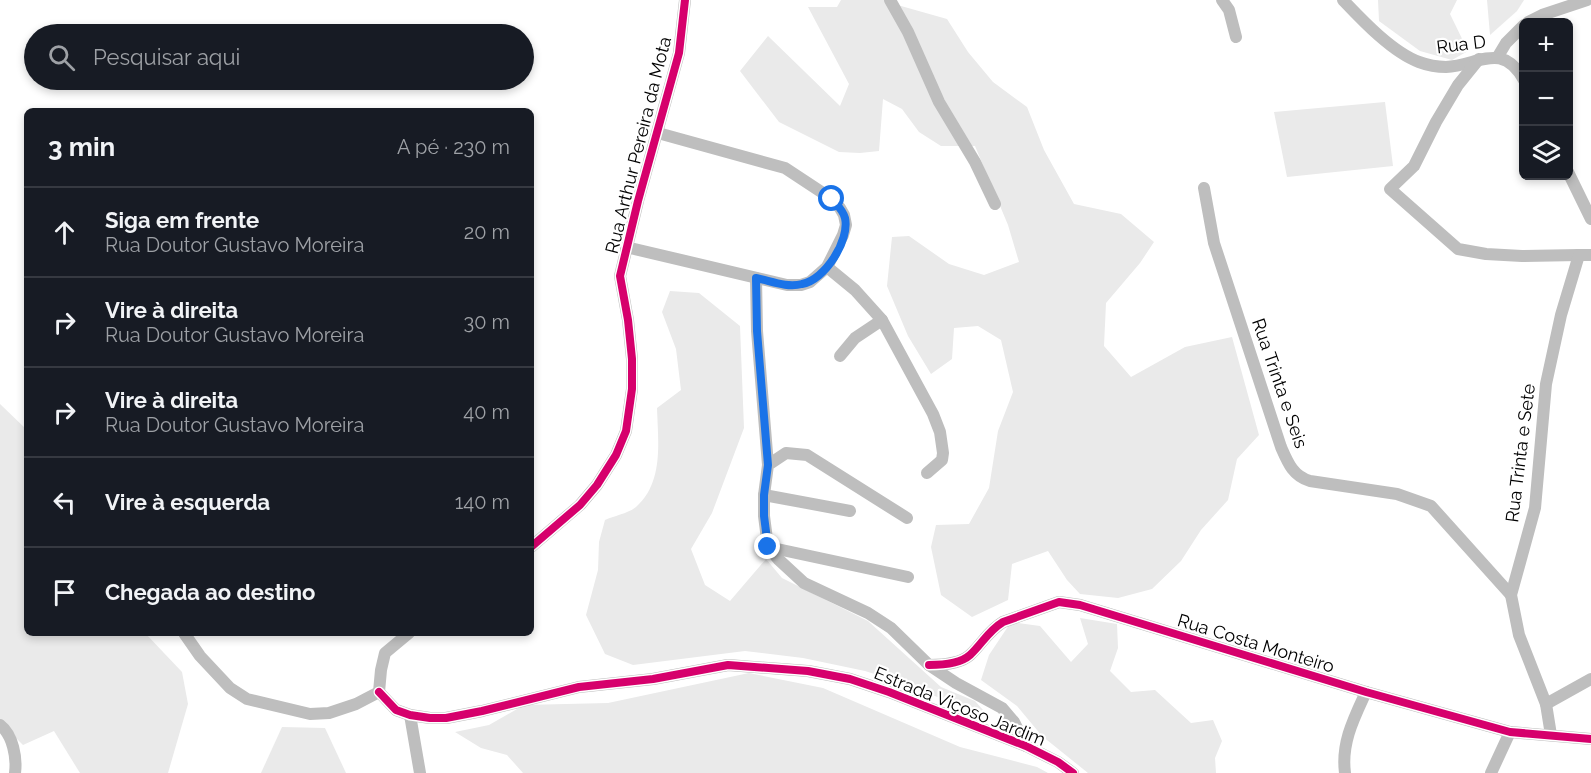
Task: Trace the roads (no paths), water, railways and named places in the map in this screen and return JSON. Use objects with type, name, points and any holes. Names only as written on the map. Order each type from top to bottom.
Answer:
[{"type":"street","name":"Rua Arthur Pereira da Mota","points":[[534,544],[580,506],[616,455],[626,431],[632,389],[632,359],[620,276],[680,53],[685,0]]},
{"type":"street","points":[[890,0],[908,32],[939,102],[975,162],[995,204]]},
{"type":"street","points":[[1222,0],[1228,10],[1236,37]]},
{"type":"street","name":"Rua D","points":[[1343,0],[1393,46],[1415,61],[1445,67],[1503,58],[1512,63],[1519,73]]},
{"type":"street","points":[[1537,18],[1587,0]]},
{"type":"street","points":[[1497,58],[1506,43],[1519,30]]},
{"type":"street","points":[[1479,60],[1453,95],[1414,166],[1390,189],[1458,249],[1486,254],[1522,256],[1585,255]]},
{"type":"street","points":[[627,247],[787,285],[801,285],[819,276],[827,267],[843,236],[846,225],[844,215],[832,199],[784,168],[658,133]]},
{"type":"street","points":[[1573,180],[1591,219]]},
{"type":"street","name":"Rua Trinta e Seis","points":[[1204,188],[1214,243],[1281,447],[1292,471],[1301,479],[1310,482],[1397,494],[1431,507],[1511,595]]},
{"type":"street","name":"Rua Trinta e Sete","points":[[1551,735],[1546,704],[1519,635],[1511,595],[1535,508],[1546,384],[1561,315],[1585,255]]},
{"type":"street","points":[[827,267],[855,290],[882,320],[924,396],[943,444],[942,460],[927,473]]},
{"type":"street","points":[[756,278],[757,331],[768,465],[764,495],[768,547],[788,570],[804,583],[876,618],[891,628],[929,665],[956,683],[1002,708],[1014,722],[1026,746]]},
{"type":"street","points":[[840,356],[855,338],[882,320]]},
{"type":"street","points":[[768,465],[786,453],[807,454],[907,518]]},
{"type":"street","points":[[764,495],[850,512]]},
{"type":"street","points":[[768,547],[908,577]]},
{"type":"street","name":"Rua Costa Monteiro","points":[[929,665],[942,665],[964,660],[970,656],[987,634],[1003,622],[1059,602],[1080,605],[1366,692],[1510,732],[1591,739]]},
{"type":"street","points":[[186,636],[230,688],[247,699],[310,714],[329,713],[356,704],[379,692],[381,670],[386,653],[406,636]]},
{"type":"street","name":"Estrada Viçoso Jardim","points":[[379,692],[396,710],[410,715],[446,718],[579,687],[652,679],[728,665],[787,669],[850,679],[1026,746],[1058,762],[1073,773]]},
{"type":"street","points":[[1546,704],[1591,679]]},
{"type":"street","points":[[1345,773],[1344,749],[1350,727],[1366,692]]},
{"type":"street","points":[[410,715],[420,773]]},
{"type":"street","points":[[0,725],[4,728],[11,744],[16,767]]},
{"type":"street","points":[[1491,773],[1510,732]]}]
